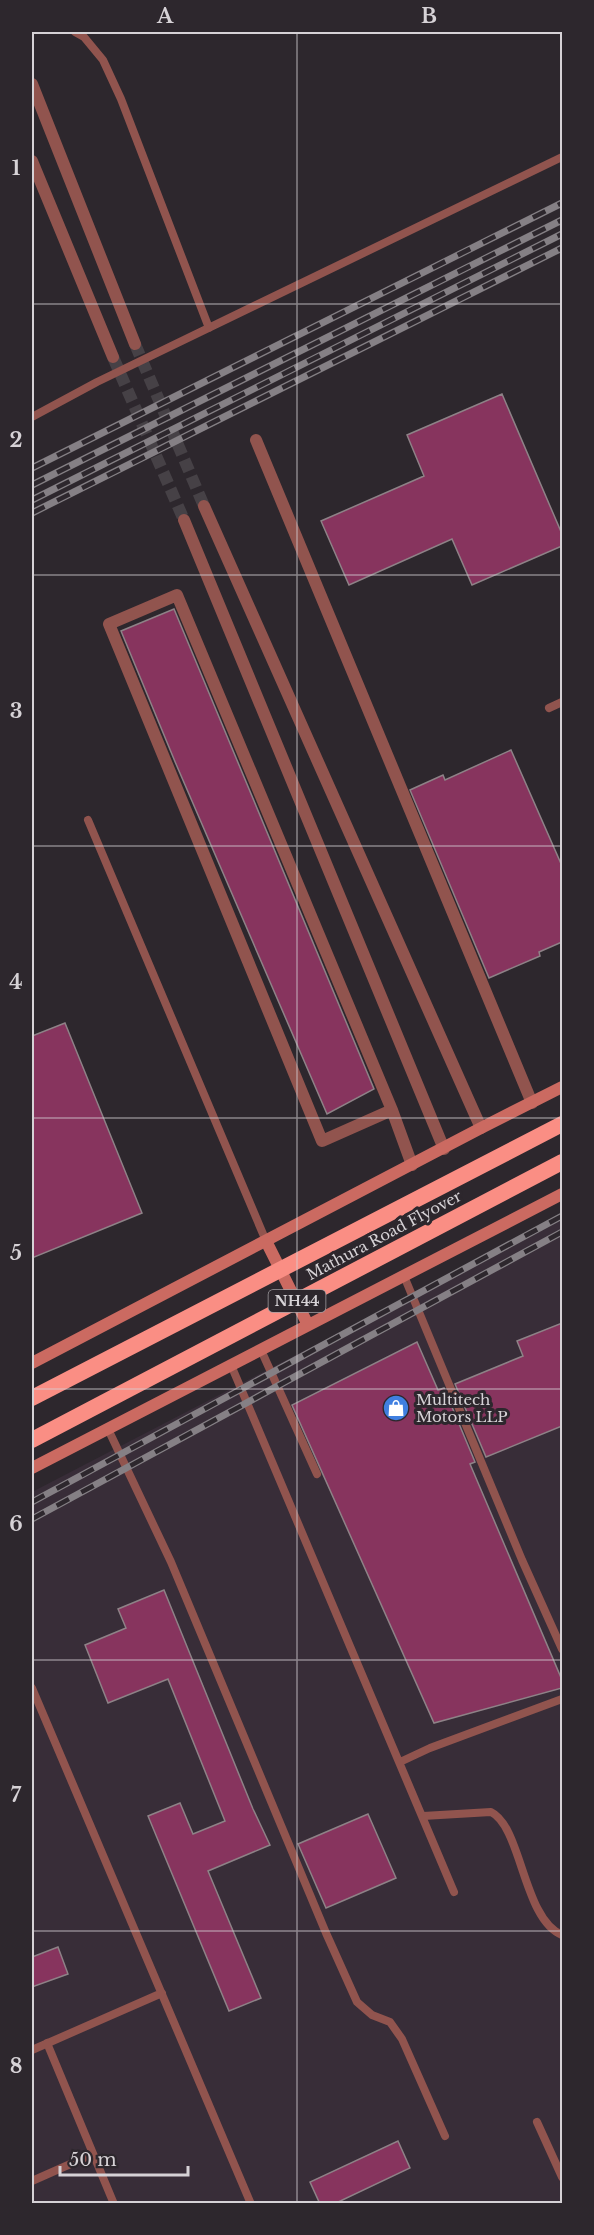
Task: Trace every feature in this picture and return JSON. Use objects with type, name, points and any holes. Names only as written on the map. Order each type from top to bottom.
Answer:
[{"type":"highway","name":"Mathura Road Flyover","points":[[32,1398],[562,1124]]},
{"type":"highway","name":"Mathura Road Flyover","points":[[32,1440],[562,1162]]},
{"type":"main road","points":[[32,1363],[562,1087]]},
{"type":"main road","points":[[32,1468],[404,1276],[560,1200]]},
{"type":"main road","points":[[266,1241],[308,1325]]},
{"type":"street","points":[[32,84],[135,344]]},
{"type":"street","points":[[32,161],[113,357]]},
{"type":"street","points":[[256,440],[532,1103]]},
{"type":"street","points":[[204,506],[481,1128]]},
{"type":"street","points":[[184,520],[444,1149]]},
{"type":"street","points":[[392,1110],[322,1141],[109,624],[177,595],[392,1110],[412,1165]]},
{"type":"lane","points":[[75,32],[84,37],[103,60],[121,99],[209,328]]},
{"type":"lane","points":[[32,417],[97,382],[562,157]]},
{"type":"lane","points":[[549,708],[562,702]]},
{"type":"lane","points":[[88,820],[266,1241]]},
{"type":"lane","points":[[404,1276],[522,1560],[562,1649]]},
{"type":"lane","points":[[261,1350],[317,1474]]},
{"type":"lane","points":[[231,1365],[454,1892]]},
{"type":"lane","points":[[108,1429],[171,1562],[326,1934],[357,2002],[372,2015],[390,2022],[402,2039],[445,2136]]},
{"type":"lane","points":[[32,1688],[251,2204]]},
{"type":"lane","points":[[400,1762],[430,1748],[562,1699]]},
{"type":"lane","points":[[423,1816],[491,1812],[498,1815],[508,1833],[546,1925],[562,1935]]},
{"type":"lane","points":[[32,2050],[162,1994]]},
{"type":"lane","points":[[47,2043],[114,2204]]},
{"type":"lane","points":[[537,2122],[562,2178]]},
{"type":"lane","points":[[32,2181],[93,2154]]},
{"type":"shaded area","points":[[562,1217],[562,2203],[32,2204],[32,1492]]},
{"type":"building","points":[[502,394],[562,534],[562,546],[472,585],[452,539],[349,585],[321,521],[424,476],[407,435]]},
{"type":"building","points":[[174,609],[374,1089],[327,1114],[121,631]]},
{"type":"building","points":[[511,750],[562,866],[562,942],[539,952],[540,956],[489,978],[410,790],[443,775],[445,780]]},
{"type":"building","points":[[65,1023],[142,1213],[32,1258],[32,1036]]},
{"type":"building","points":[[562,1323],[562,1426],[486,1457],[455,1384],[523,1356],[517,1341]]},
{"type":"building","points":[[417,1342],[438,1390],[444,1388],[475,1462],[470,1464],[562,1680],[562,1688],[434,1723],[292,1405]]},
{"type":"building","points":[[164,1590],[253,1809],[270,1845],[208,1871],[261,1998],[229,2011],[148,1816],[180,1803],[193,1834],[225,1821],[168,1679],[108,1703],[85,1645],[126,1628],[118,1609]]},
{"type":"building","points":[[368,1814],[396,1878],[326,1908],[298,1844]]},
{"type":"building","points":[[58,1947],[68,1974],[32,1987],[32,1957]]},
{"type":"building","points":[[398,2141],[410,2168],[334,2204],[320,2204],[310,2182]]},
{"type":"tunnel","points":[[135,344],[204,506]]},
{"type":"tunnel","points":[[113,357],[184,520]]},
{"type":"railway","points":[[32,468],[562,203]]},
{"type":"railway","points":[[32,485],[562,220]]},
{"type":"railway","points":[[32,500],[562,234]]},
{"type":"railway","points":[[32,513],[562,248]]},
{"type":"railway","points":[[32,1502],[562,1216]]},
{"type":"railway","points":[[32,1519],[562,1232]]},
{"type":"place","name":"Multitech Motors LLP","points":[[396,1408]]}]
